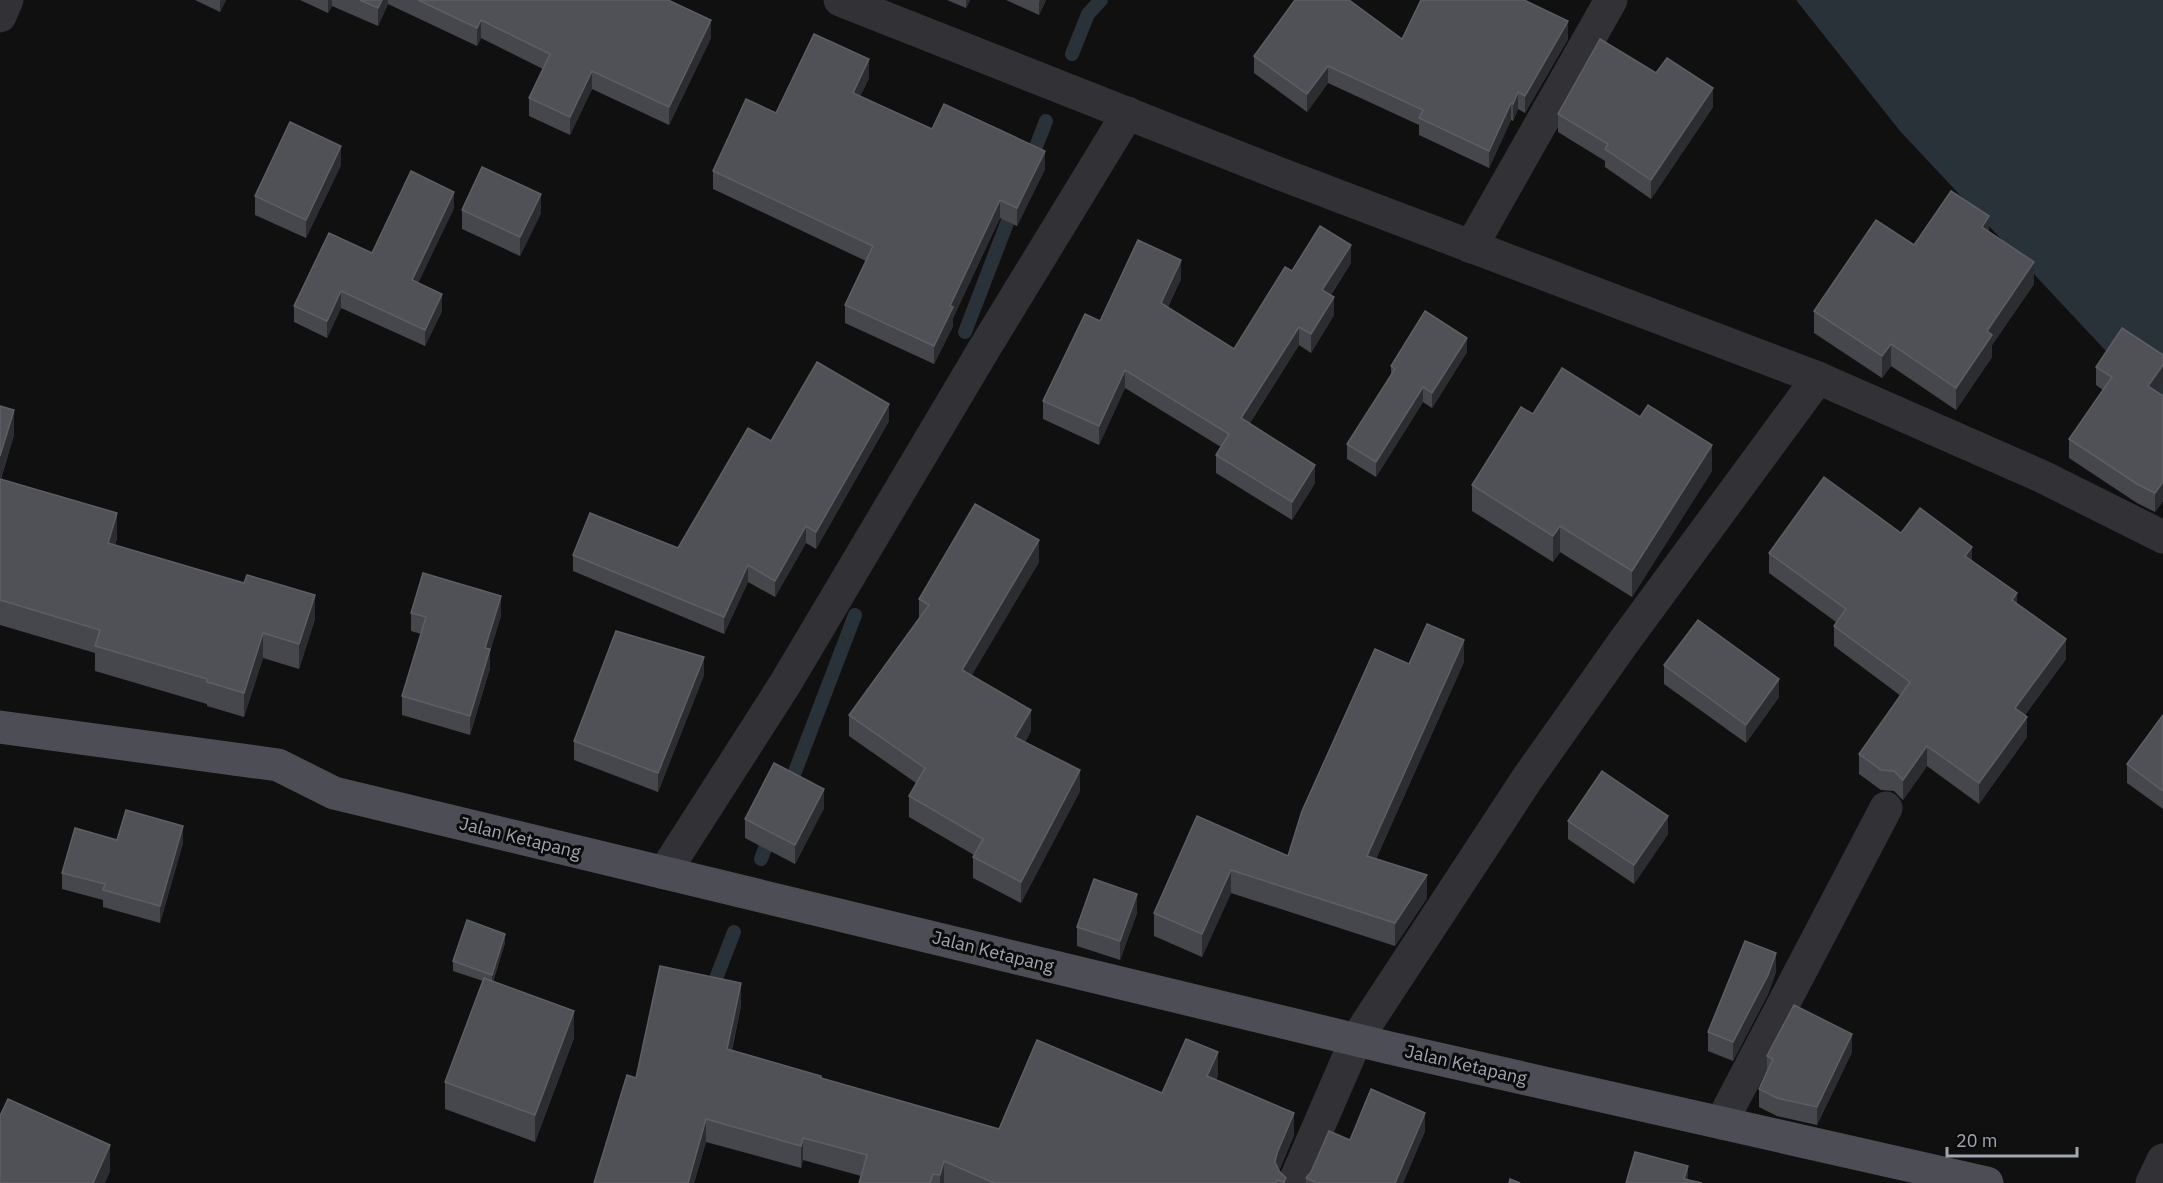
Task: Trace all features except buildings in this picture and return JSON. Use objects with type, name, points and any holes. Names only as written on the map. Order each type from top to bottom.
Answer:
[{"type":"main road","name":"Jalan Ketapang","points":[[0,727],[278,765],[334,793],[1356,1040],[1988,1183]]},
{"type":"street","points":[[0,16],[7,0]]},
{"type":"street","points":[[840,0],[1471,247],[1818,378],[2042,476],[2163,537]]},
{"type":"street","points":[[1471,247],[1611,0]]},
{"type":"street","points":[[664,873],[785,684],[984,349],[1128,113]]},
{"type":"street","points":[[1294,1183],[1356,1040],[1534,769],[1623,643],[1818,378]]},
{"type":"street","points":[[1721,1123],[1886,808]]},
{"type":"street","points":[[2152,1183],[2163,1160]]},
{"type":"shaded area","points":[[1796,0],[2163,0],[2163,412],[1900,131]]},
{"type":"waterway","points":[[1072,54],[1088,14],[1101,0]]},
{"type":"waterway","points":[[1030,162],[1046,121]]},
{"type":"waterway","points":[[965,332],[1014,205]]},
{"type":"waterway","points":[[788,790],[855,615]]},
{"type":"waterway","points":[[761,859],[771,833]]},
{"type":"waterway","points":[[710,994],[734,932]]}]
